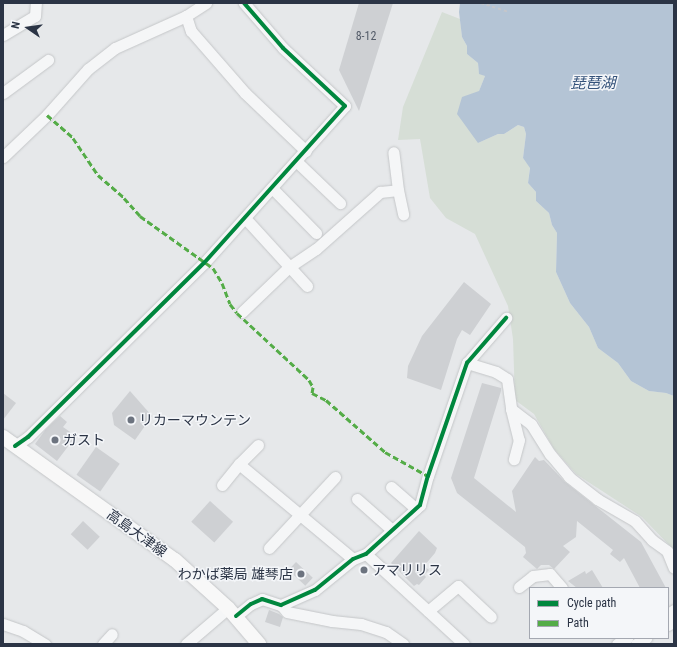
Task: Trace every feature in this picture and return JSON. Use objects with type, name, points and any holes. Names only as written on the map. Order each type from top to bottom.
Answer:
[{"type":"main road","name":"高島大津線","points":[[7,441],[175,560],[232,612],[259,644]]},
{"type":"street","points":[[3,36],[35,16],[36,3]]},
{"type":"street","points":[[3,157],[47,115],[88,69],[110,52],[186,16],[206,3]]},
{"type":"street","points":[[7,441],[28,437],[204,263],[345,106],[282,48],[244,3]]},
{"type":"street","points":[[186,16],[191,31],[240,87],[306,151]]},
{"type":"street","points":[[3,93],[48,60]]},
{"type":"street","points":[[393,152],[402,214]]},
{"type":"street","points":[[296,162],[340,203]]},
{"type":"street","points":[[272,188],[316,233]]},
{"type":"street","points":[[242,312],[289,267],[316,249],[380,192],[398,190]]},
{"type":"street","points":[[245,218],[307,286]]},
{"type":"street","points":[[281,605],[315,590],[353,559],[366,554],[420,505],[428,476],[468,363],[506,318]]},
{"type":"street","points":[[468,363],[496,372],[507,379],[511,409],[519,440],[514,459]]},
{"type":"street","points":[[511,409],[531,424],[550,454],[569,476],[597,499],[635,521],[652,540],[667,550],[674,568]]},
{"type":"street","points":[[222,485],[239,464],[258,445]]},
{"type":"street","points":[[239,464],[353,559]]},
{"type":"street","points":[[270,548],[335,477]]},
{"type":"street","points":[[391,487],[416,509]]},
{"type":"street","points":[[357,499],[392,530]]},
{"type":"street","points":[[366,554],[464,644]]},
{"type":"street","points":[[519,587],[533,576],[550,574],[561,587]]},
{"type":"street","points":[[428,610],[458,586],[491,617]]},
{"type":"street","points":[[186,644],[232,612],[262,599],[281,605],[287,612],[332,621],[361,624],[374,628],[386,632],[403,644]]},
{"type":"street","points":[[3,624],[23,631],[45,644]]},
{"type":"street","points":[[103,644],[112,634]]},
{"type":"street","points":[[616,644],[625,639]]},
{"type":"path","points":[[481,3],[508,12]]},
{"type":"shaded area","points":[[442,12],[460,19],[462,37],[467,46],[467,54],[478,63],[479,73],[485,76],[479,91],[478,143],[498,134],[504,134],[518,125],[524,127],[526,134],[523,158],[530,167],[528,183],[536,192],[536,201],[549,213],[552,225],[557,233],[556,272],[570,303],[589,327],[598,348],[618,363],[631,381],[649,391],[666,393],[674,396],[674,552],[672,548],[642,517],[576,474],[554,449],[534,414],[515,400],[513,339],[508,306],[475,234],[446,218],[430,198],[420,139],[398,140],[403,107]]},
{"type":"water","name":"琵琶湖","points":[[460,3],[674,3],[674,396],[666,393],[649,391],[631,381],[618,363],[598,348],[589,327],[570,303],[556,272],[557,233],[552,225],[549,213],[536,201],[536,192],[528,183],[530,168],[523,158],[526,134],[524,127],[518,125],[504,134],[498,134],[478,143],[457,114],[462,97],[479,91],[485,76],[479,74],[478,63],[467,54],[467,46],[462,37],[459,12]]},
{"type":"building","points":[[359,3],[393,3],[359,111],[339,70]]},
{"type":"building","points":[[464,282],[491,304],[470,335],[462,330],[457,339],[441,390],[407,378],[408,366],[422,336]]},
{"type":"building","points":[[482,383],[501,388],[474,478],[516,512],[512,491],[535,457],[539,461],[544,460],[565,482],[641,542],[665,587],[639,587],[624,558],[620,562],[610,554],[613,550],[577,521],[576,537],[563,546],[570,552],[554,569],[549,565],[541,565],[537,569],[523,557],[526,553],[525,547],[457,493],[451,478]]},
{"type":"building","name":"リカーマウンテン","points":[[130,391],[152,416],[135,440],[114,425],[112,413]]},
{"type":"building","points":[[3,393],[16,403],[3,420]]},
{"type":"building","name":"ガスト","points":[[60,416],[67,422],[63,427],[76,436],[57,461],[35,444],[46,429]]},
{"type":"building","points":[[96,447],[120,464],[100,491],[76,475]]},
{"type":"building","points":[[210,501],[233,522],[214,543],[191,522]]},
{"type":"building","points":[[83,521],[100,537],[88,550],[71,534]]},
{"type":"building","points":[[419,531],[437,548],[435,553],[424,566],[429,570],[424,575],[426,577],[419,585],[417,584],[414,586],[391,563]]},
{"type":"building","name":"わかば薬局 雄琴店","points":[[296,562],[313,578],[305,586],[288,570]]},
{"type":"building","points":[[592,570],[602,587],[576,587],[568,581],[585,571],[586,574]]},
{"type":"building","points":[[269,610],[283,617],[280,627],[265,622]]},
{"type":"marked path","points":[[47,115],[73,138],[98,175],[124,198],[140,216],[213,268],[222,283],[230,304],[237,313],[309,380],[313,387],[312,393],[326,400],[385,452],[428,476]]},
{"type":"cycle path","points":[[15,446],[28,437],[204,263],[345,106],[283,48],[244,3]]},
{"type":"cycle path","points":[[236,616],[251,604],[262,599],[281,605],[315,590],[353,559],[366,554],[420,505],[428,476],[467,363],[506,318]]},
{"type":"place","name":"リカーマウンテン","points":[[131,420]]},
{"type":"place","name":"ガスト","points":[[55,440]]},
{"type":"place","name":"アマリリス","points":[[364,570]]},
{"type":"place","name":"わかば薬局 雄琴店","points":[[301,574]]}]
